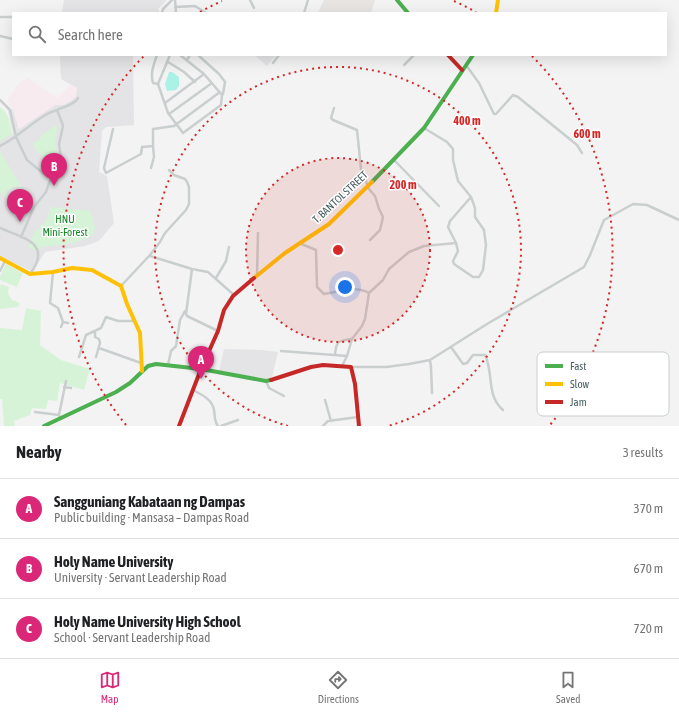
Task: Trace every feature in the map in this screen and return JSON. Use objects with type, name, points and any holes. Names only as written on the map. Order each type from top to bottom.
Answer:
[{"type":"street","points":[[162,12],[163,9],[173,0],[176,12]]},
{"type":"street","points":[[250,0],[254,8]]},
{"type":"street","points":[[304,12],[308,0]]},
{"type":"street","points":[[397,0],[407,12]]},
{"type":"street","points":[[496,12],[498,0]]},
{"type":"street","points":[[175,7],[195,6],[204,12]]},
{"type":"street","points":[[0,17],[12,17]]},
{"type":"street","points":[[0,36],[12,39]]},
{"type":"street","points":[[157,56],[152,69],[152,80],[153,83],[158,84]]},
{"type":"street","points":[[170,56],[158,84],[169,114],[183,133],[221,105],[225,82],[219,74],[199,56]]},
{"type":"street","points":[[181,56],[204,74],[222,95]]},
{"type":"street","points":[[186,60],[189,56]]},
{"type":"street","points":[[273,63],[278,56]]},
{"type":"street","points":[[404,65],[413,56]]},
{"type":"street","points":[[449,56],[462,70]]},
{"type":"street","name":"T. BANTOL STREET","points":[[179,426],[192,390],[218,331],[224,310],[235,295],[244,286],[299,243],[329,224],[394,160],[424,128],[472,56]]},
{"type":"street","points":[[168,62],[184,72],[195,82]]},
{"type":"street","points":[[466,66],[479,83],[494,114],[496,114],[513,95],[518,97],[577,145],[582,153]]},
{"type":"street","points":[[165,103],[204,74]]},
{"type":"street","points":[[169,114],[212,83]]},
{"type":"street","points":[[152,168],[154,157],[153,129],[170,127],[220,92]]},
{"type":"street","points":[[0,146],[16,137],[36,121],[56,110],[74,103],[78,98]]},
{"type":"street","points":[[0,100],[10,110],[16,137],[27,160],[45,175],[51,177]]},
{"type":"street","points":[[334,108],[331,118],[333,120],[358,130],[360,169],[367,185],[375,196],[383,220],[380,230],[370,240]]},
{"type":"street","points":[[21,237],[34,207],[46,192],[51,177],[61,158],[59,144],[63,126],[62,120],[56,110]]},
{"type":"street","points":[[113,128],[104,168],[106,173],[141,154],[143,147],[153,146]]},
{"type":"street","points":[[424,128],[447,142],[453,148],[453,160],[458,181],[471,197],[475,208],[475,217],[484,230],[486,245],[483,270],[480,277],[473,277],[454,264],[453,260],[458,251],[456,243],[448,227],[450,221],[471,197]]},
{"type":"street","points":[[394,160],[439,206]]},
{"type":"street","points":[[121,286],[150,256],[165,233],[186,210],[189,204],[189,186],[187,182],[185,179],[174,175],[168,170]]},
{"type":"street","points":[[44,426],[60,417],[116,392],[148,366],[156,364],[201,369],[266,381],[311,367],[386,366],[430,360],[486,324],[584,267],[604,220],[633,204],[647,205],[679,220]]},
{"type":"street","points":[[0,228],[35,245],[39,252],[39,257],[30,274]]},
{"type":"street","points":[[257,276],[258,233]]},
{"type":"street","points":[[299,243],[316,250],[317,287],[324,294],[355,288],[369,293]]},
{"type":"street","points":[[342,366],[347,356],[352,339],[362,326],[367,311],[369,293],[383,280],[389,269],[409,252],[424,246],[456,243]]},
{"type":"street","points":[[216,278],[226,261],[229,247]]},
{"type":"street","points":[[150,256],[192,269],[208,272],[235,295]]},
{"type":"street","points":[[0,258],[30,274],[53,272],[72,268],[92,270],[121,286],[140,333],[142,371]]},
{"type":"street","points":[[0,271],[5,260]]},
{"type":"street","points":[[168,365],[171,351],[176,346],[180,320],[186,311],[192,269]]},
{"type":"street","points":[[53,272],[50,303],[58,308],[63,322],[61,327]]},
{"type":"street","points":[[186,311],[187,316],[218,331]]},
{"type":"street","points":[[80,357],[86,335],[101,328],[106,317],[118,320],[134,321]]},
{"type":"street","points":[[63,322],[68,323]]},
{"type":"street","points":[[95,332],[95,337],[100,341],[96,357]]},
{"type":"street","points":[[334,355],[338,342],[352,339]]},
{"type":"street","points":[[451,347],[463,364],[467,363],[473,355],[485,355],[494,399],[503,410]]},
{"type":"street","points":[[99,348],[141,362]]},
{"type":"street","points":[[281,351],[347,356]]},
{"type":"street","points":[[430,360],[432,367],[432,393]]},
{"type":"street","points":[[351,366],[355,384],[359,426]]},
{"type":"street","points":[[60,417],[66,381]]},
{"type":"street","points":[[266,381],[269,388],[284,396]]},
{"type":"street","points":[[64,387],[71,388]]},
{"type":"street","points":[[192,390],[208,398],[213,406],[216,423],[220,426],[238,420]]},
{"type":"street","points":[[325,400],[331,421]]},
{"type":"street","points":[[35,412],[60,417]]},
{"type":"street","points":[[323,426],[327,422],[358,417]]},
{"type":"shaded area","points":[[64,0],[166,0],[158,9],[160,12],[62,12]]},
{"type":"shaded area","points":[[324,0],[375,0],[371,12],[318,12]]},
{"type":"shaded area","points":[[60,56],[133,56],[134,125],[106,127],[102,131],[99,172],[107,176],[114,223],[99,241],[85,246],[45,252],[33,272],[0,256],[0,139],[13,134],[8,111],[13,109],[19,129],[55,105],[63,105],[72,100],[77,88],[61,79]]},
{"type":"shaded area","points":[[255,56],[275,56],[267,66]]},
{"type":"shaded area","points":[[169,72],[172,72],[179,77],[179,86],[176,90],[167,91],[165,84]]},
{"type":"shaded area","points":[[28,78],[57,98],[71,85],[77,88],[76,96],[72,100],[62,105],[55,105],[19,129],[13,109],[7,101],[18,84]]},
{"type":"shaded area","points":[[224,349],[278,352],[272,377],[268,379],[219,371]]},
{"type":"green space","points":[[0,107],[7,115],[12,134],[0,141]]},
{"type":"green space","points":[[55,125],[57,128],[55,144],[58,156],[51,163],[37,151],[33,143],[41,139],[40,137]]},
{"type":"green space","points":[[0,151],[21,186],[21,193],[16,198],[7,199],[0,192]],"holes":[[[18,184],[19,189],[16,195],[10,197],[4,193]]]},
{"type":"green space","name":"HNU Mini-Forest","points":[[51,207],[91,211],[95,227],[93,234],[80,241],[41,247],[37,251],[28,247],[35,230],[38,231],[41,224],[44,225]]},
{"type":"green space","points":[[6,264],[23,273],[17,287],[0,280],[0,276]]},
{"type":"green space","points":[[1,284],[9,287],[8,293],[12,300],[20,303],[18,307],[0,309]]},
{"type":"green space","points":[[26,308],[41,311],[40,345],[61,360],[90,369],[84,390],[60,383],[57,401],[48,400],[46,409],[32,408],[30,415],[14,421],[15,426],[4,426],[2,399],[0,399],[0,328],[22,330]]},
{"type":"traffic: fast","points":[[397,0],[407,12]]},
{"type":"traffic: fast","points":[[372,182],[424,128],[472,56]]},
{"type":"traffic: fast","points":[[44,426],[116,392],[130,383],[148,366],[156,364],[201,369],[266,381],[271,380]]},
{"type":"traffic: slow","points":[[496,12],[498,0]]},
{"type":"traffic: slow","points":[[254,278],[285,253],[329,224],[372,182]]},
{"type":"traffic: slow","points":[[0,258],[30,274],[53,272],[72,268],[92,270],[121,286],[140,333],[142,371]]},
{"type":"traffic: jam","points":[[449,56],[462,70]]},
{"type":"traffic: jam","points":[[179,426],[201,369],[218,331],[224,310],[233,296],[254,278]]},
{"type":"traffic: jam","points":[[271,380],[311,367],[323,365],[351,367],[355,384],[359,426]]},
{"type":"place","name":"Holy Name University","points":[[54,186]]},
{"type":"place","name":"Holy Name University High School","points":[[20,222]]},
{"type":"place","name":"Sangguniang Kabataan ng Dampas","points":[[201,379]]}]
